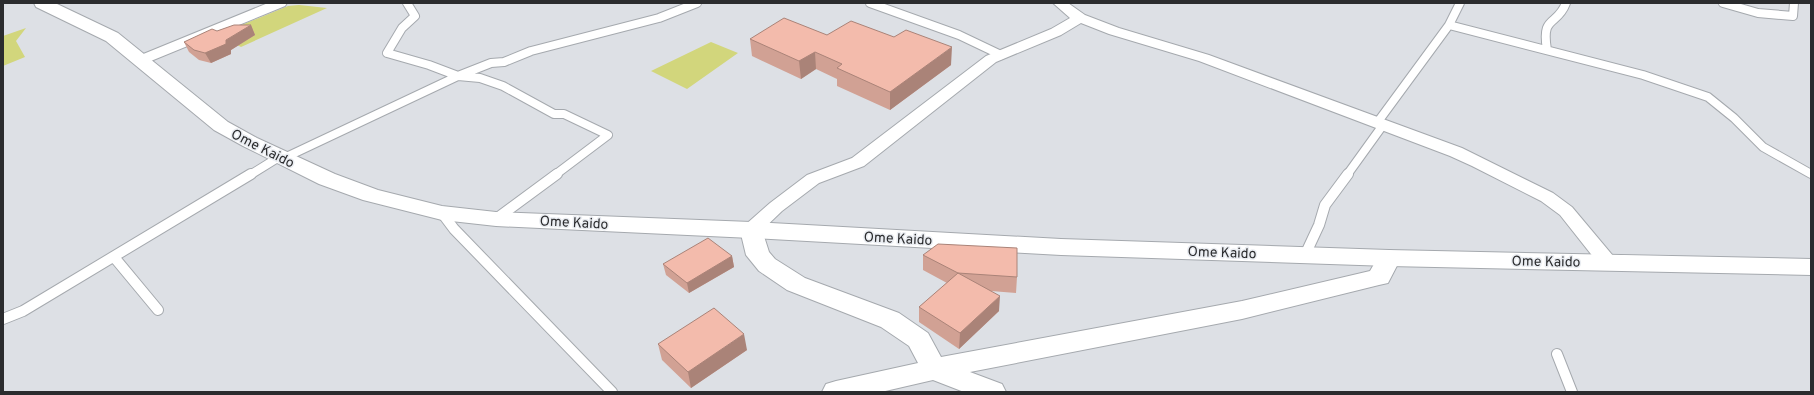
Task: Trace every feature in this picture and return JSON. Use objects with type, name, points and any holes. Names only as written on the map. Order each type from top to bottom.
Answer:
[{"type":"main road","name":"Ome Kaido","points":[[42,3],[112,38],[221,126],[281,158],[327,178],[371,194],[442,213],[496,219],[751,230],[1060,247],[1389,258],[1811,267]]},
{"type":"main road","points":[[751,230],[758,255],[766,265],[796,284],[890,320],[919,340],[934,369],[992,392]]},
{"type":"main road","points":[[836,392],[934,369],[1242,310],[1379,277],[1389,258]]},
{"type":"street","points":[[141,60],[280,3]]},
{"type":"street","points":[[1060,3],[1071,13],[1080,18],[1114,31],[1204,58],[1478,162],[1547,197],[1566,211],[1609,263]]},
{"type":"street","points":[[751,230],[776,207],[813,179],[858,162],[991,59],[1056,32],[1080,18]]},
{"type":"lane","points":[[407,3],[415,16],[406,21],[398,32],[387,53],[429,65],[458,76],[480,78],[503,86],[554,114],[564,114],[608,135],[496,219]]},
{"type":"lane","points":[[3,319],[23,311],[281,158],[458,76],[491,63],[504,62],[531,51],[658,18],[696,3]]},
{"type":"lane","points":[[1305,255],[1319,225],[1325,205],[1449,24],[1460,3]]},
{"type":"lane","points":[[1547,50],[1545,32],[1546,26],[1564,10],[1566,3]]},
{"type":"lane","points":[[1723,3],[1735,8],[1771,16],[1793,16],[1794,3]]},
{"type":"lane","points":[[876,4],[959,35],[1001,55]]},
{"type":"lane","points":[[1449,24],[1643,75],[1708,97],[1734,118],[1763,146],[1811,174]]},
{"type":"lane","points":[[442,213],[459,234],[612,392]]},
{"type":"lane","points":[[114,257],[158,310]]},
{"type":"lane","points":[[1557,354],[1572,392]]},
{"type":"green space","points":[[299,5],[327,8],[241,47],[217,35],[288,6]]},
{"type":"green space","points":[[26,28],[16,41],[25,57],[3,66],[3,36]]},
{"type":"green space","points":[[711,42],[738,53],[687,89],[651,71]]},
{"type":"building","points":[[784,18],[827,35],[851,21],[894,37],[906,30],[952,47],[890,92],[837,68],[842,64],[815,52],[799,61],[750,39]]},
{"type":"building","points":[[234,25],[251,25],[226,40],[226,44],[205,53],[194,50],[184,42],[212,29],[217,31]]},
{"type":"building","points":[[708,238],[732,256],[687,283],[663,264]]},
{"type":"building","points":[[938,244],[1017,248],[1017,277],[958,273],[923,255]]},
{"type":"building","points":[[958,273],[1000,296],[960,333],[919,307]]},
{"type":"building","points":[[714,308],[744,334],[688,372],[658,344]]}]
